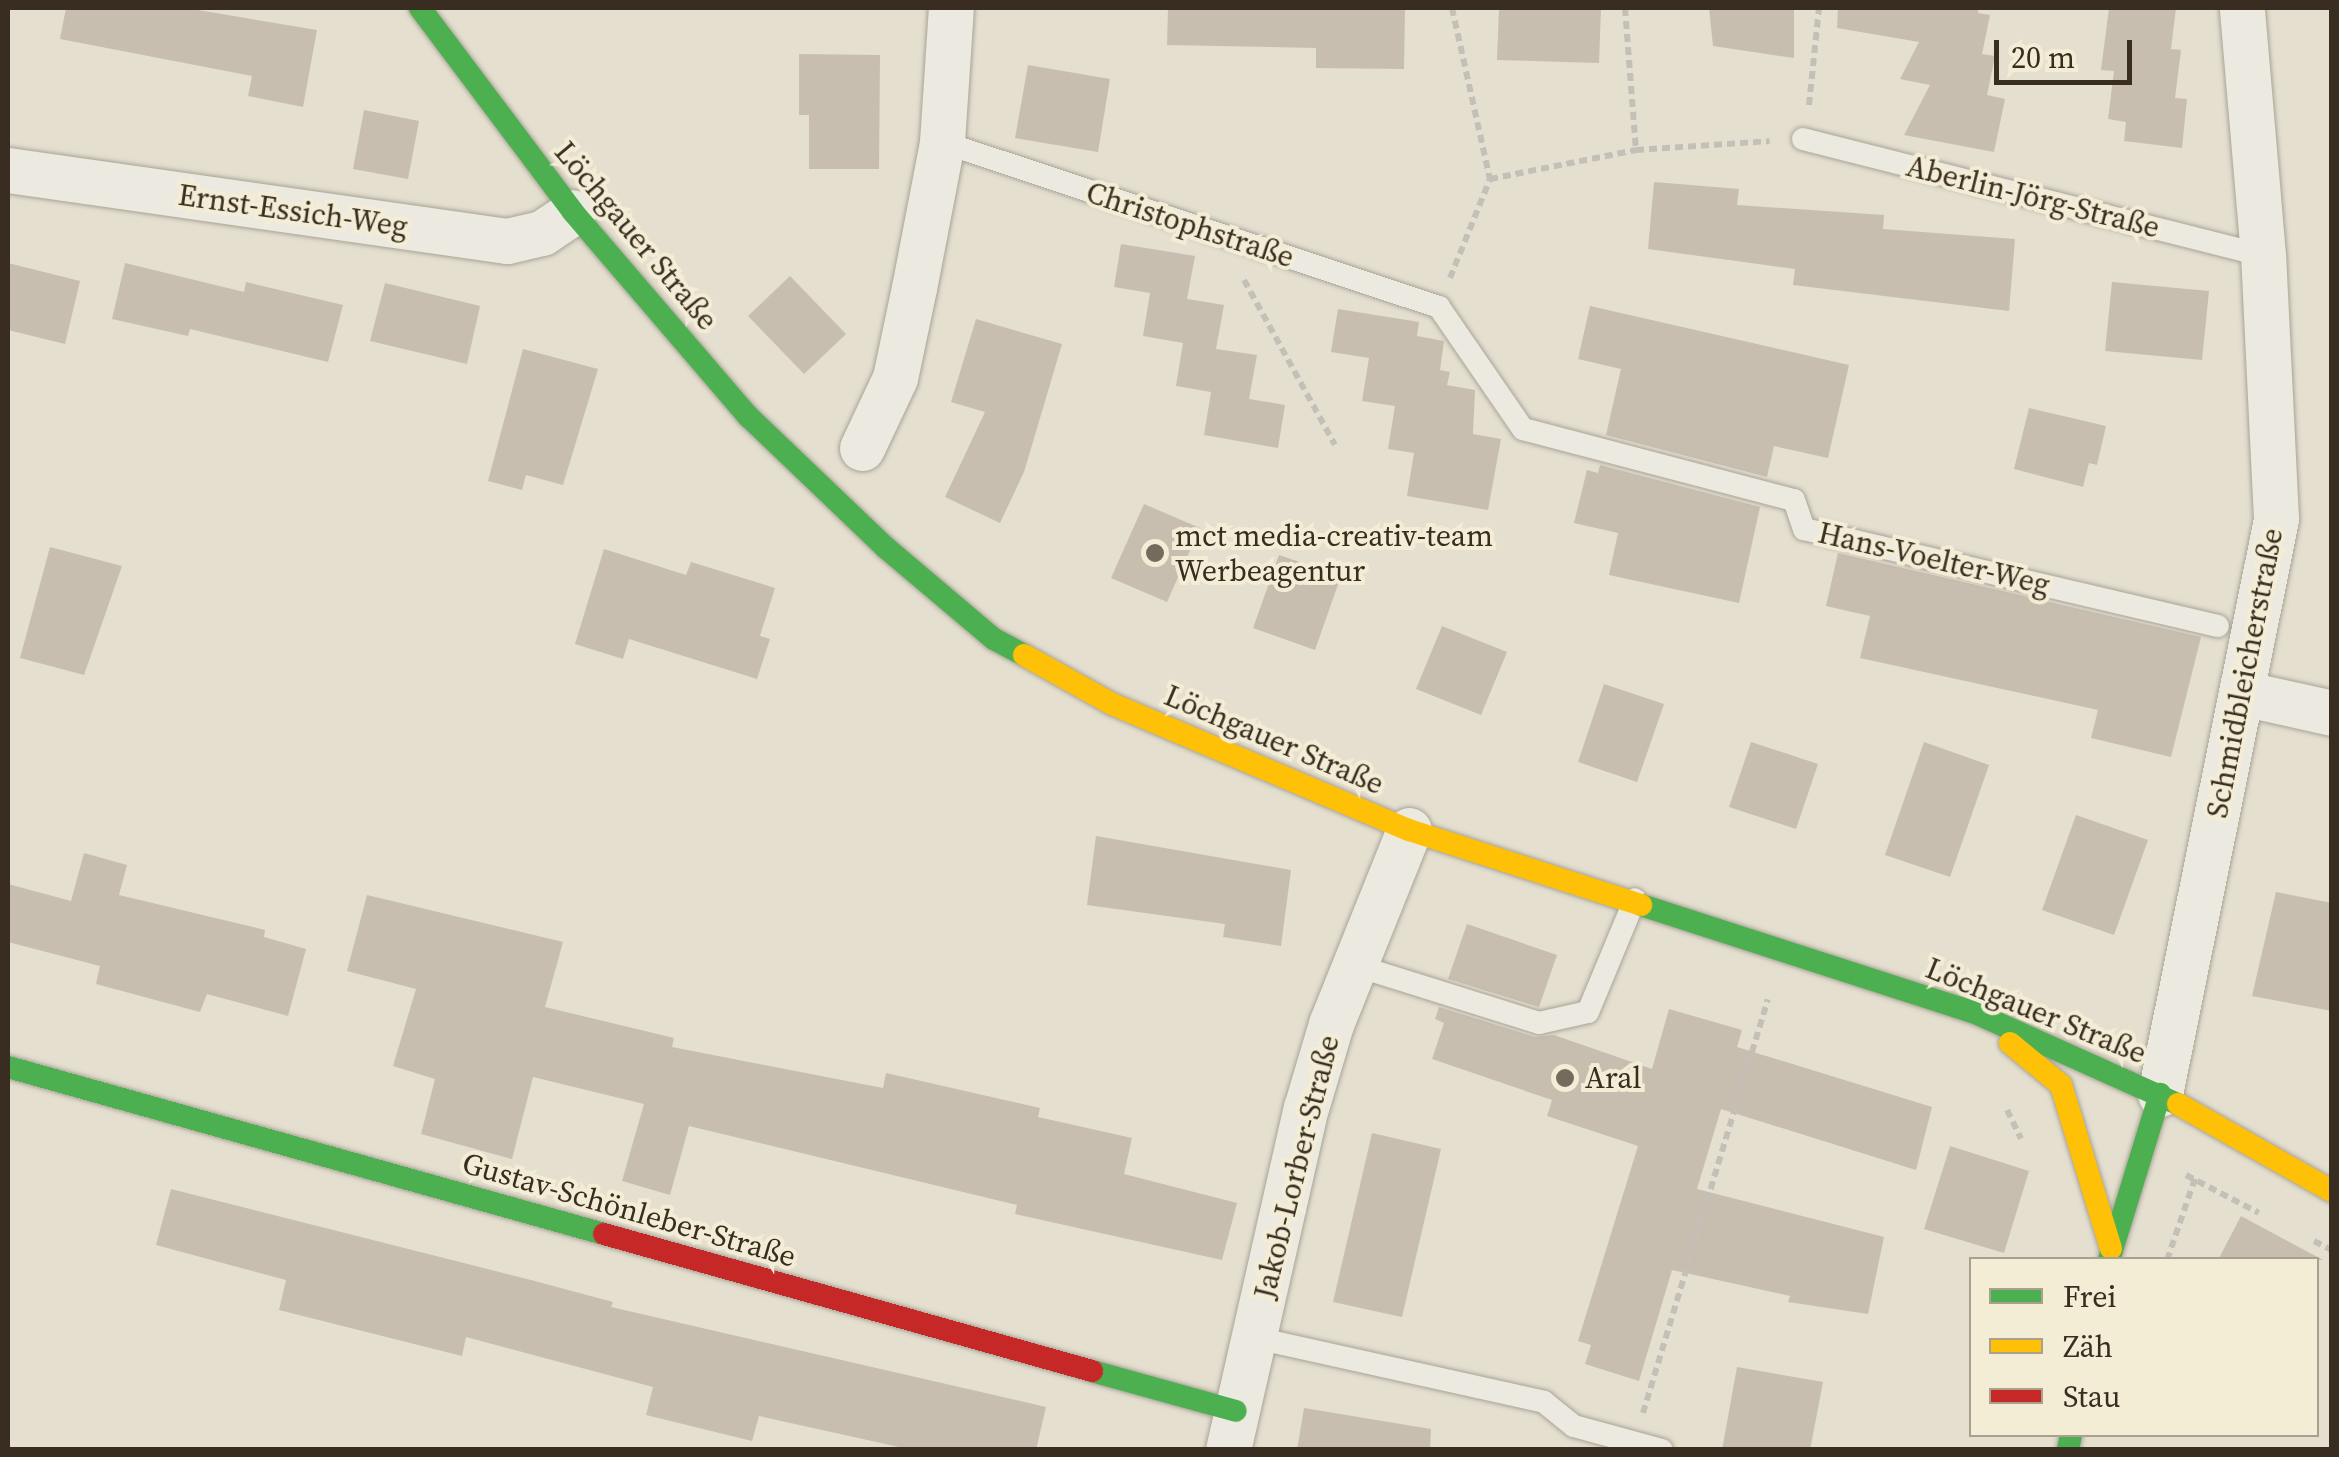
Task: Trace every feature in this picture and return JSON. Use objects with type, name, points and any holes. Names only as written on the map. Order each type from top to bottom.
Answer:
[{"type":"main road","name":"Löchgauer Straße","points":[[420,8],[573,212],[749,417],[884,547],[994,638],[1112,704],[1409,830],[1635,898],[1972,1012],[2160,1094],[2219,1132],[2332,1191]]},
{"type":"main road","points":[[1972,1012],[2061,1085],[2110,1254]]},
{"type":"main road","name":"Gustav-Schönleber-Straße","points":[[8,1066],[1232,1430]]},
{"type":"main road","points":[[2110,1254],[2160,1094]]},
{"type":"street","points":[[862,448],[895,378],[942,142],[951,8]]},
{"type":"street","name":"Schmidbleicherstraße","points":[[2160,1094],[2276,518],[2263,256],[2242,8]]},
{"type":"street","name":"Ernst-Essich-Weg","points":[[8,170],[507,241],[542,233],[573,212]]},
{"type":"street","points":[[2242,693],[2332,713]]},
{"type":"street","name":"Jakob-Lorber-Straße","points":[[1232,1430],[1306,1108],[1331,1024],[1409,830]]},
{"type":"lane","name":"Aberlin-Jörg-Straße","points":[[1804,139],[2263,256]]},
{"type":"lane","name":"Christophstraße","points":[[942,142],[1439,307]]},
{"type":"lane","name":"Hans-Voelter-Weg","points":[[1439,307],[1523,428],[1794,500],[1804,528],[2218,626]]},
{"type":"lane","points":[[1354,965],[1539,1023],[1588,1012],[1635,898]]},
{"type":"lane","name":"Jakob-Lorber-Straße","points":[[1256,1338],[1544,1402],[1574,1426],[1662,1450]]},
{"type":"path","points":[[1439,307],[1490,178],[1452,8]]},
{"type":"path","points":[[1625,8],[1636,150]]},
{"type":"path","points":[[1490,178],[1636,150],[1804,139],[1819,8]]},
{"type":"path","points":[[1219,235],[1335,445]]},
{"type":"path","points":[[1648,1396],[1773,982]]},
{"type":"path","points":[[2168,1257],[2194,1180],[2219,1132]]},
{"type":"building","points":[[66,8],[186,8],[317,30],[303,107],[248,96],[252,76],[60,39]]},
{"type":"building","points":[[1168,8],[1405,9],[1404,69],[1316,68],[1316,48],[1167,45]]},
{"type":"building","points":[[1499,8],[1601,8],[1599,63],[1497,60]]},
{"type":"building","points":[[1709,8],[1794,8],[1794,58],[1713,46]]},
{"type":"building","points":[[1838,8],[1979,8],[1978,13],[1990,15],[1982,54],[1995,56],[1987,95],[2005,99],[1994,152],[1904,135],[1930,85],[1900,79],[1919,42],[1837,28]]},
{"type":"building","points":[[2109,8],[2176,8],[2171,49],[2181,50],[2175,98],[2187,99],[2182,148],[2124,141],[2126,122],[2108,119],[2114,71],[2101,70]]},
{"type":"building","points":[[799,54],[880,55],[879,169],[809,169],[809,115],[799,115]]},
{"type":"building","points":[[1028,65],[1110,79],[1098,152],[1015,138]]},
{"type":"building","points":[[364,110],[419,121],[408,179],[353,169]]},
{"type":"building","points":[[1654,182],[1739,189],[1737,205],[1884,215],[1883,229],[2015,239],[2009,311],[1793,285],[1795,269],[1648,249]]},
{"type":"building","points":[[1121,244],[1195,256],[1187,299],[1224,305],[1216,349],[1257,355],[1249,399],[1285,405],[1278,448],[1204,435],[1211,392],[1176,386],[1183,343],[1143,336],[1150,293],[1114,287]]},
{"type":"building","points":[[8,263],[80,281],[65,344],[8,330]]},
{"type":"building","points":[[125,263],[244,292],[246,282],[343,305],[328,362],[190,329],[188,336],[112,319]]},
{"type":"building","points":[[790,276],[846,334],[804,374],[748,316]]},
{"type":"building","points":[[2112,282],[2209,291],[2202,360],[2105,351]]},
{"type":"building","points":[[385,283],[480,306],[467,364],[370,341]]},
{"type":"building","points":[[1590,306],[1849,365],[1828,458],[1774,446],[1767,477],[1606,435],[1621,369],[1578,359]]},
{"type":"building","points":[[1338,309],[1419,322],[1417,336],[1444,341],[1440,370],[1450,372],[1447,385],[1475,390],[1473,434],[1501,439],[1488,510],[1407,496],[1414,453],[1388,449],[1395,406],[1362,401],[1369,358],[1331,352]]},
{"type":"building","points":[[976,319],[1062,344],[1024,472],[1000,523],[945,497],[985,412],[951,402]]},
{"type":"building","points":[[523,349],[598,369],[563,485],[526,475],[522,490],[488,481]]},
{"type":"building","points":[[2029,408],[2106,426],[2097,465],[2089,463],[2083,487],[2014,469]]},
{"type":"building","points":[[1600,465],[1760,507],[1739,603],[1609,575],[1618,533],[1574,523],[1587,470],[1598,473]]},
{"type":"building","name":"mct media-creativ-team Werbeagentur","points":[[1144,504],[1200,528],[1167,602],[1111,578]]},
{"type":"building","points":[[50,547],[122,566],[84,675],[20,658]]},
{"type":"building","points":[[604,549],[686,575],[691,562],[775,588],[760,636],[770,639],[757,679],[629,639],[623,659],[575,644]]},
{"type":"building","points":[[1838,553],[2201,637],[2171,757],[2091,738],[2098,710],[1860,658],[1870,616],[1826,606]]},
{"type":"building","points":[[1279,555],[1341,576],[1315,650],[1253,628]]},
{"type":"building","points":[[1442,626],[1507,652],[1481,715],[1416,689]]},
{"type":"building","points":[[1604,684],[1664,704],[1637,782],[1578,762]]},
{"type":"building","points":[[1751,742],[1818,764],[1796,829],[1729,807]]},
{"type":"building","points":[[1924,742],[1989,765],[1950,877],[1885,855]]},
{"type":"building","points":[[2076,815],[2148,840],[2114,935],[2042,910]]},
{"type":"building","points":[[1096,836],[1291,870],[1281,946],[1223,937],[1225,924],[1087,905]]},
{"type":"building","points":[[84,853],[127,865],[119,895],[265,930],[264,937],[306,949],[288,1016],[207,994],[200,1012],[96,984],[100,966],[8,942],[8,884],[71,901]]},
{"type":"building","points":[[2276,892],[2332,903],[2332,1011],[2252,996]]},
{"type":"building","points":[[367,895],[563,942],[545,1007],[674,1038],[672,1047],[883,1088],[886,1073],[1040,1108],[1038,1117],[1132,1138],[1124,1174],[1237,1203],[1222,1260],[1015,1214],[1017,1205],[689,1126],[670,1195],[622,1181],[644,1104],[533,1077],[512,1159],[421,1134],[435,1079],[393,1066],[416,989],[347,971]]},
{"type":"building","points":[[1467,924],[1557,955],[1539,1007],[1448,979]]},
{"type":"building","points":[[1439,1007],[1535,1037],[1554,1035],[1652,1069],[1669,1009],[1742,1030],[1737,1047],[1932,1107],[1916,1170],[1721,1109],[1697,1189],[1884,1237],[1868,1314],[1788,1302],[1790,1296],[1672,1270],[1639,1381],[1585,1364],[1591,1345],[1578,1341],[1638,1146],[1547,1116],[1552,1100],[1432,1059],[1444,1023],[1435,1019]]},
{"type":"building","points":[[1372,1133],[1441,1149],[1402,1317],[1333,1302]]},
{"type":"building","points":[[1950,1146],[2029,1171],[2004,1253],[1924,1229]]},
{"type":"building","points":[[171,1189],[613,1302],[611,1307],[1046,1407],[1036,1450],[908,1449],[759,1416],[752,1441],[646,1415],[653,1387],[466,1337],[462,1356],[279,1310],[286,1280],[156,1245]]},
{"type":"building","points":[[2241,1216],[2317,1257],[2220,1257]]},
{"type":"building","points":[[1737,1367],[1823,1382],[1810,1450],[1722,1450]]},
{"type":"building","points":[[1304,1408],[1431,1429],[1430,1450],[1297,1450]]},
{"type":"traffic: fast","points":[[420,8],[573,212],[749,417],[885,547],[994,639],[1024,655]]},
{"type":"traffic: fast","points":[[1641,905],[1973,1012],[2178,1104]]},
{"type":"traffic: fast","points":[[8,1067],[604,1234]]},
{"type":"traffic: fast","points":[[2110,1257],[2160,1094]]},
{"type":"traffic: fast","points":[[1092,1371],[1236,1411]]},
{"type":"traffic: fast","points":[[2068,1450],[2070,1437]]},
{"type":"traffic: slow","points":[[1024,655],[1112,704],[1409,830],[1641,905]]},
{"type":"traffic: slow","points":[[2010,1043],[2061,1085],[2111,1249]]},
{"type":"traffic: slow","points":[[2178,1104],[2332,1191]]},
{"type":"traffic: jam","points":[[604,1234],[1092,1371]]},
{"type":"place","name":"mct media-creativ-team Werbeagentur","points":[[1155,553]]},
{"type":"place","name":"Aral","points":[[1565,1078]]}]
